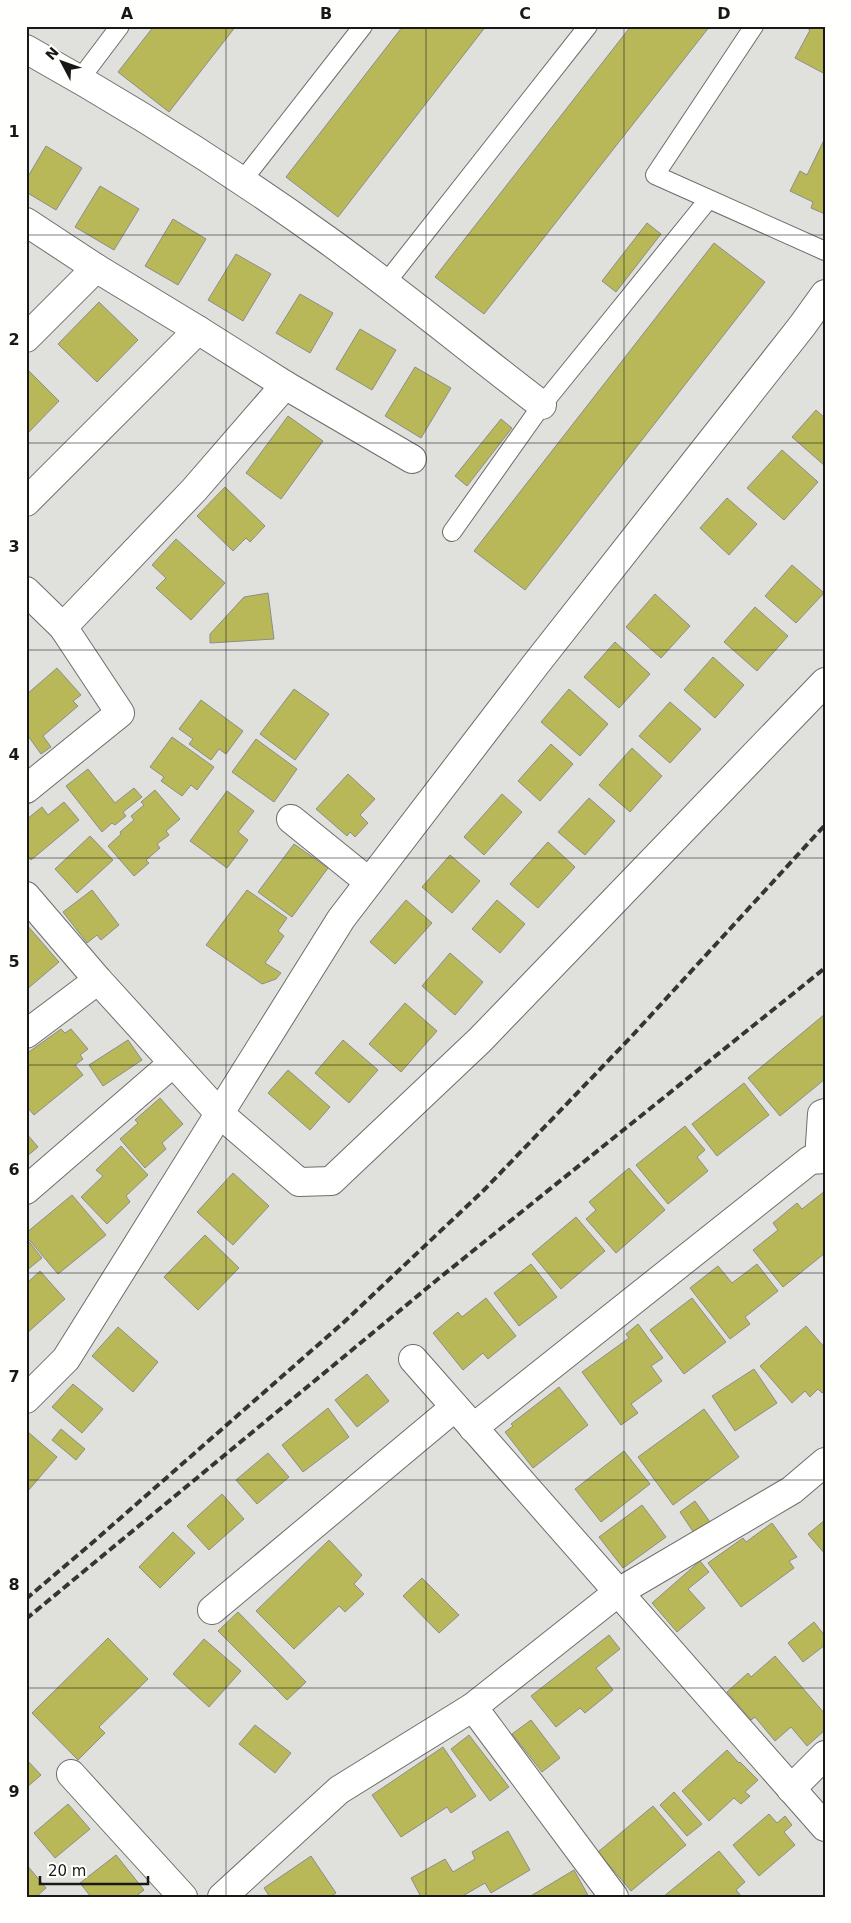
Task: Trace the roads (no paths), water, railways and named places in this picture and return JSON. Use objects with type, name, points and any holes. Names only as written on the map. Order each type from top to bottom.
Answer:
[{"type":"street","points":[[26,49],[80,78],[242,181],[327,240],[542,405]]},
{"type":"street","points":[[26,222],[96,268],[285,385],[412,459]]},
{"type":"street","points":[[26,338],[96,268]]},
{"type":"street","points":[[26,1399],[66,1359],[341,919],[542,656],[802,326],[825,294]]},
{"type":"street","points":[[26,502],[198,330]]},
{"type":"street","points":[[63,626],[194,490],[285,385]]},
{"type":"street","points":[[26,591],[63,626],[120,713],[26,789]]},
{"type":"street","points":[[26,896],[98,980],[220,1114],[299,1182],[331,1181],[480,1040],[825,682]]},
{"type":"street","points":[[291,819],[369,882]]},
{"type":"street","points":[[26,1034],[98,980]]},
{"type":"street","points":[[26,1190],[173,1063]]},
{"type":"street","points":[[473,1428],[810,1160],[822,1159],[822,1114],[825,1113]]},
{"type":"street","points":[[413,1359],[825,1827]]},
{"type":"street","points":[[212,1610],[455,1407]]},
{"type":"street","points":[[232,1893],[339,1790],[473,1707],[618,1593],[792,1490],[825,1462]]},
{"type":"street","points":[[473,1707],[614,1897]]},
{"type":"street","points":[[791,1789],[825,1755]]},
{"type":"street","points":[[71,1774],[183,1897]]},
{"type":"lane","points":[[80,78],[120,26]]},
{"type":"lane","points":[[242,181],[363,26]]},
{"type":"lane","points":[[385,284],[588,26]]},
{"type":"lane","points":[[754,26],[655,175],[825,251]]},
{"type":"lane","points":[[452,532],[542,405],[708,200]]},
{"type":"railway","points":[[26,1599],[343,1323],[484,1190],[631,1037],[825,825]]},
{"type":"railway","points":[[26,1619],[438,1279],[825,968]]}]
